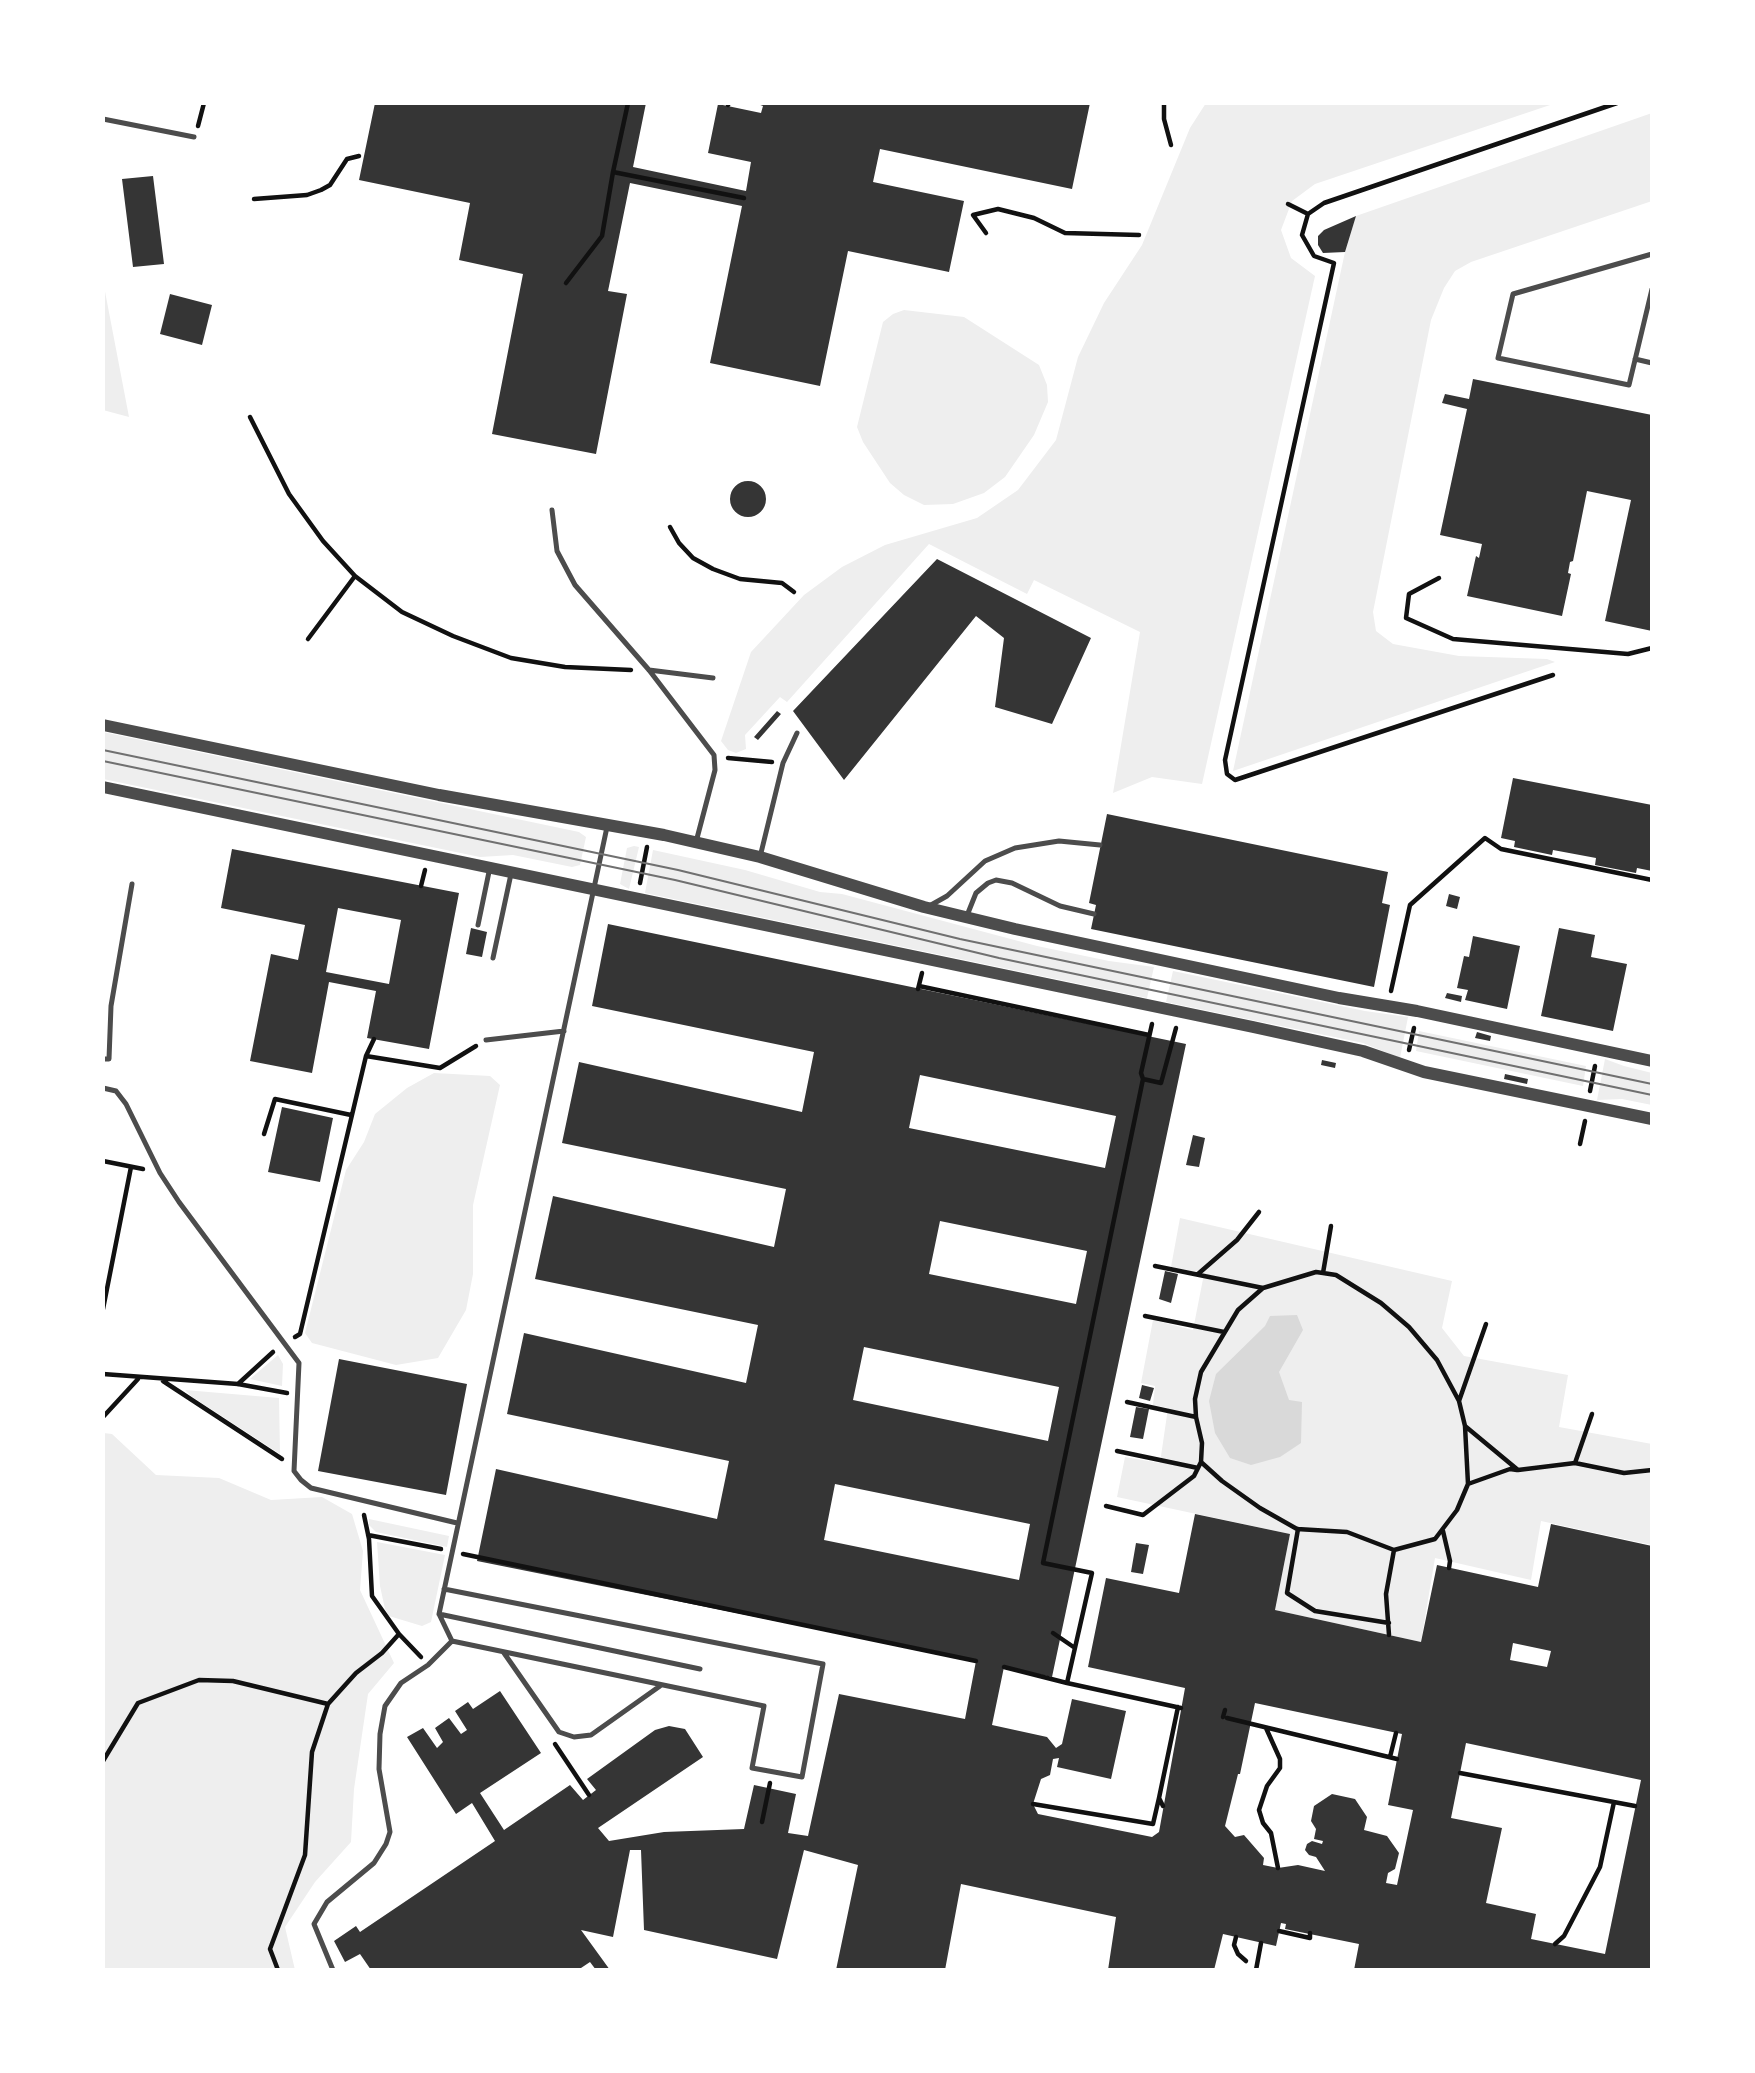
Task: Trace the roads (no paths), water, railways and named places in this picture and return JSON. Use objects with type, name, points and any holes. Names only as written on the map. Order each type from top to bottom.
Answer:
[{"type":"street","points":[[103,725],[439,794],[650,832],[760,857],[966,918],[1312,993],[1418,1011],[1652,1061]]},
{"type":"street","points":[[103,787],[1156,1006],[1356,1049],[1406,1067],[1652,1119]]},
{"type":"lane","points":[[103,119],[194,137]]},
{"type":"lane","points":[[1652,254],[1513,294],[1498,358],[1629,385],[1652,289]]},
{"type":"lane","points":[[1635,359],[1652,363]]},
{"type":"lane","points":[[552,510],[557,551],[575,585],[649,670],[714,755],[715,770],[696,842]]},
{"type":"lane","points":[[649,670],[713,678]]},
{"type":"lane","points":[[760,857],[783,763],[797,733]]},
{"type":"lane","points":[[452,1641],[439,1614],[608,824]]},
{"type":"lane","points":[[924,907],[947,896],[985,861],[1014,848],[1059,841],[1100,845]]},
{"type":"lane","points":[[478,925],[490,867]]},
{"type":"lane","points":[[493,958],[511,871]]},
{"type":"lane","points":[[966,918],[976,893],[996,880],[1012,883],[1060,906],[1094,914]]},
{"type":"lane","points":[[103,1059],[109,1059],[111,1006],[132,884]]},
{"type":"lane","points":[[486,1040],[564,1031]]},
{"type":"lane","points":[[103,1088],[116,1091],[126,1104],[160,1173],[299,1363],[294,1467],[300,1480],[311,1488],[457,1523]]},
{"type":"lane","points":[[444,1589],[823,1664],[802,1777],[751,1768],[764,1706],[452,1641]]},
{"type":"lane","points":[[439,1614],[700,1669]]},
{"type":"lane","points":[[333,1970],[314,1924],[327,1902],[373,1863],[386,1844],[390,1832],[379,1769],[380,1734],[385,1706],[401,1684],[429,1665],[452,1641]]},
{"type":"lane","points":[[504,1653],[559,1732],[574,1737],[591,1735],[661,1686]]},
{"type":"tram line","points":[[103,750],[678,870],[960,939],[1652,1084]]},
{"type":"tram line","points":[[103,761],[675,880],[999,958],[1652,1095]]}]
